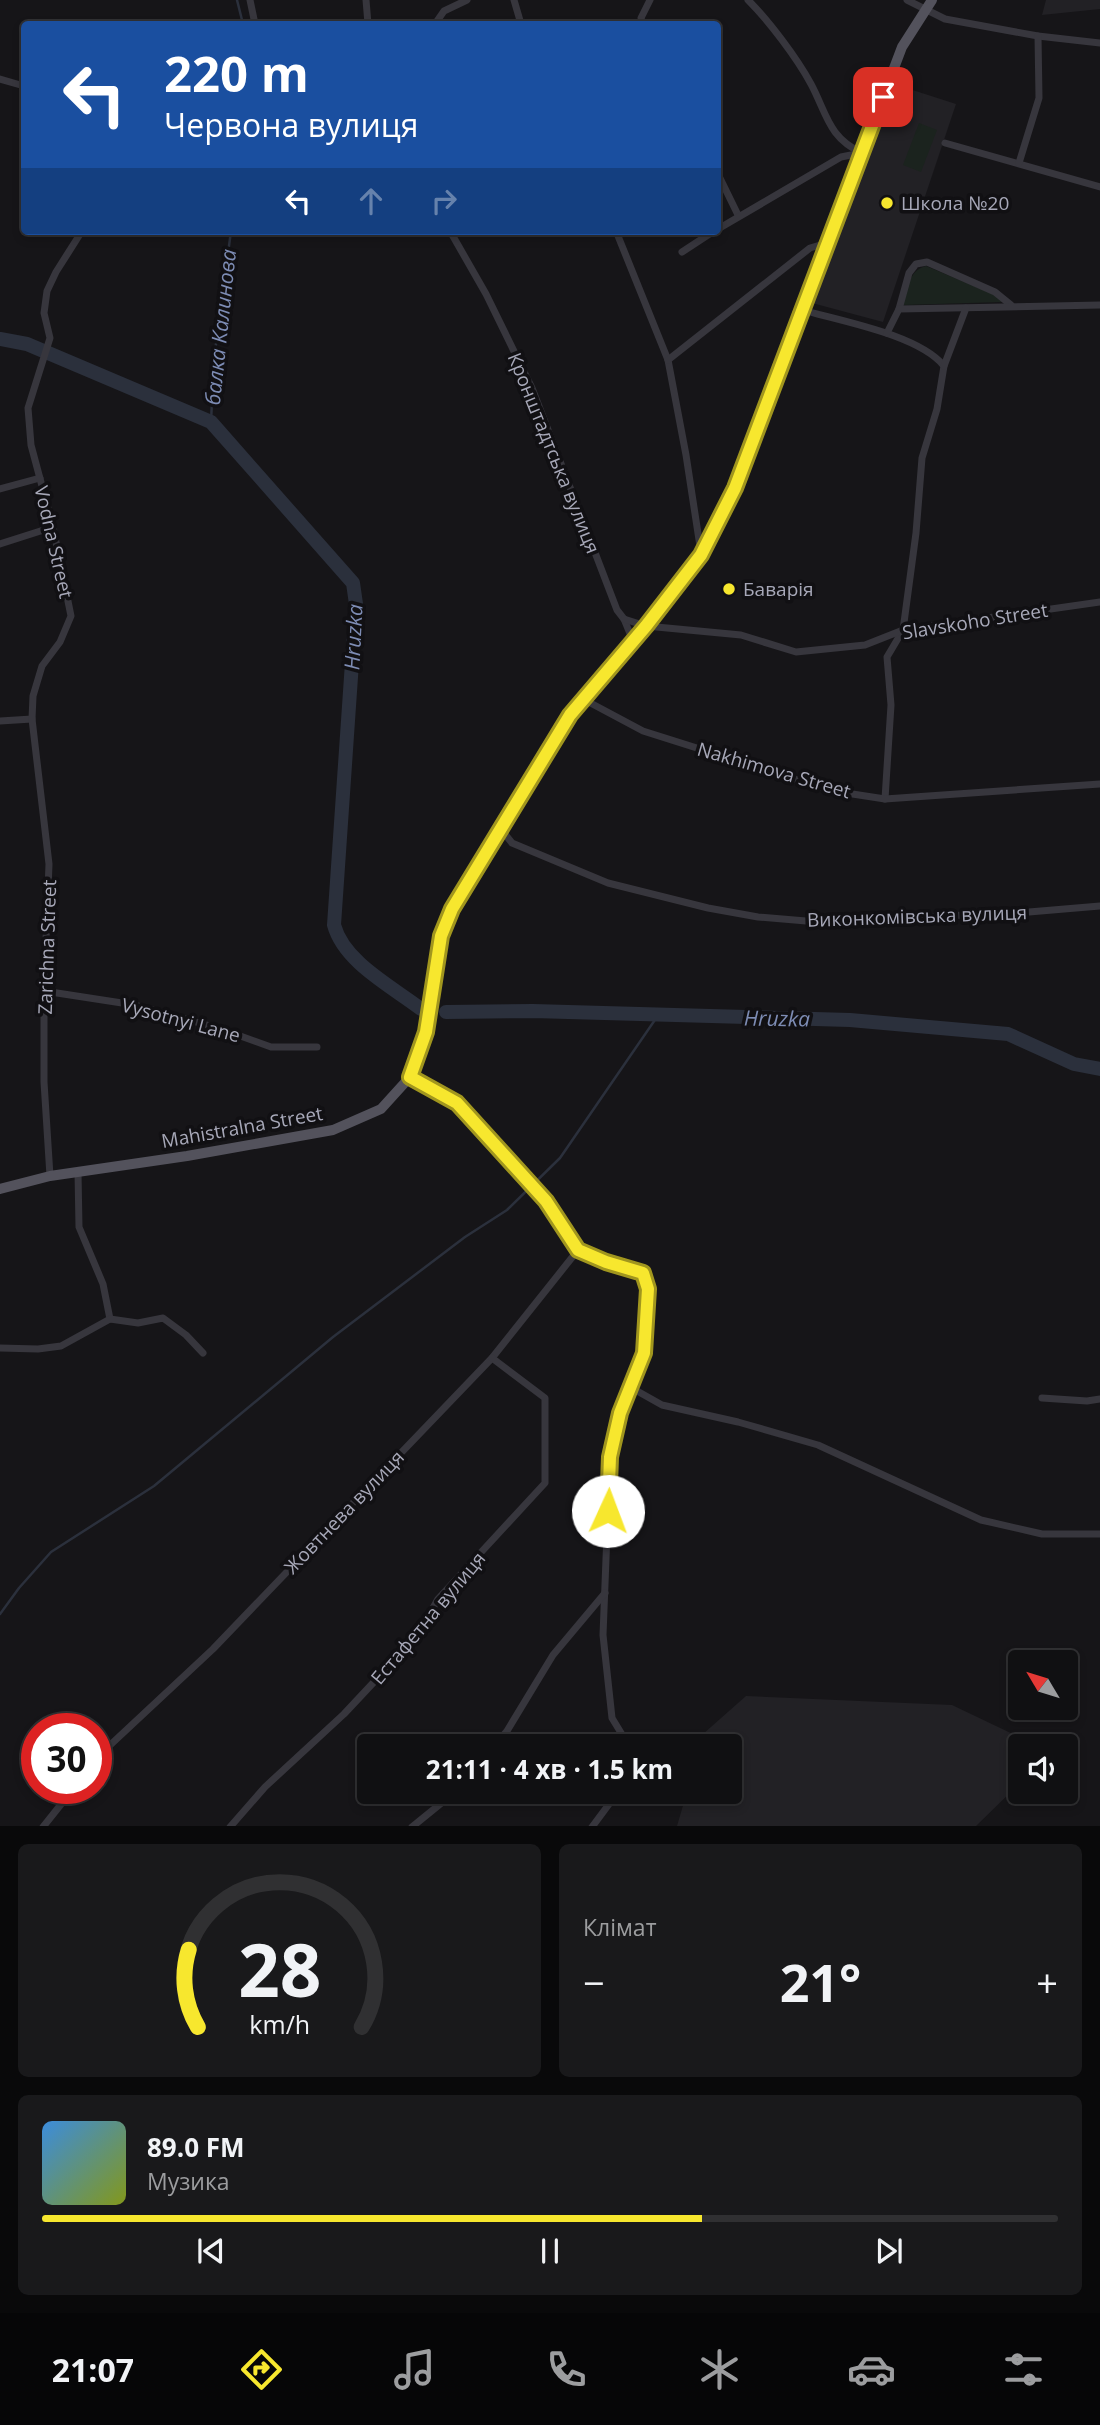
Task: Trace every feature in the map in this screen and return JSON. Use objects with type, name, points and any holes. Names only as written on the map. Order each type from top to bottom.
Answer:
[{"type":"main road","name":"Mahistralna Street","points":[[0,1189],[50,1176],[187,1156],[333,1129],[381,1109],[410,1077],[426,1032],[441,936],[452,909],[560,730],[701,555],[735,488],[902,47],[932,0]]},
{"type":"street","points":[[250,0],[255,21]]},
{"type":"street","points":[[366,0],[368,21]]},
{"type":"street","points":[[437,21],[444,10],[467,0]]},
{"type":"street","points":[[514,0],[520,21]]},
{"type":"street","points":[[642,21],[650,0]]},
{"type":"street","points":[[748,0],[812,85],[826,121],[849,146],[862,153]]},
{"type":"street","points":[[907,0],[945,19],[1038,37],[1100,43]]},
{"type":"street","points":[[1019,163],[1039,99],[1038,37]]},
{"type":"street","points":[[0,79],[21,85]]},
{"type":"street","points":[[945,143],[1100,187]]},
{"type":"street","points":[[721,227],[841,157],[862,153]]},
{"type":"street","points":[[721,180],[738,215]]},
{"type":"street","name":"Vodna Street","points":[[32,719],[33,696],[43,666],[60,642],[71,616],[53,527],[31,445],[28,408],[50,338],[44,313],[47,291],[79,235]]},
{"type":"street","name":"Кронштадтська вулиця","points":[[452,235],[486,295],[532,388],[612,599],[633,640]]},
{"type":"street","points":[[617,235],[668,360],[701,555]]},
{"type":"street","points":[[682,252],[708,235]]},
{"type":"street","points":[[668,360],[810,248],[827,243]]},
{"type":"street","points":[[887,333],[899,309],[909,273],[916,264],[927,262],[995,292],[1011,305]]},
{"type":"street","points":[[899,309],[1100,305]]},
{"type":"street","points":[[885,799],[891,705],[887,657],[903,630],[916,533],[922,458],[937,409],[944,366],[966,308]]},
{"type":"street","points":[[802,310],[887,333],[935,356],[944,366]]},
{"type":"street","points":[[0,489],[40,478]]},
{"type":"street","points":[[0,544],[53,527]]},
{"type":"street","name":"Slavskoho Street","points":[[624,619],[646,626],[741,635],[796,652],[864,645],[903,630],[1100,602]]},
{"type":"street","name":"Nakhimova Street","points":[[583,699],[643,731],[833,791],[885,799],[1100,784]]},
{"type":"street","points":[[0,722],[32,719]]},
{"type":"street","name":"Zarichna Street","points":[[32,719],[49,864],[44,1082],[50,1176]]},
{"type":"street","name":"Виконкомівська вулиця","points":[[501,829],[512,843],[608,883],[708,908],[758,917],[818,922],[1100,906]]},
{"type":"street","name":"Vysotnyi Lane","points":[[44,991],[135,1005],[271,1046],[317,1047]]},
{"type":"street","points":[[410,1077],[457,1103],[546,1201],[578,1250],[643,1273],[648,1289],[644,1353],[620,1413],[610,1457],[603,1635],[612,1718],[622,1734]]},
{"type":"street","points":[[78,1172],[79,1227],[103,1284],[110,1319]]},
{"type":"street","name":"Жовтнева вулиця","points":[[112,1743],[213,1649],[492,1358],[578,1250]]},
{"type":"street","points":[[0,1348],[38,1349],[61,1346],[110,1319],[138,1324],[163,1318],[186,1335],[203,1353]]},
{"type":"street","name":"Естафетна вулиця","points":[[230,1826],[265,1787],[344,1714],[418,1635],[438,1599],[545,1483],[545,1398],[492,1358]]},
{"type":"street","points":[[630,1387],[662,1405],[738,1422],[818,1445],[981,1520],[1042,1534],[1100,1534]]},
{"type":"street","points":[[1042,1398],[1087,1401],[1100,1399]]},
{"type":"street","points":[[504,1734],[553,1655],[605,1592]]},
{"type":"street","points":[[43,1826],[61,1804]]},
{"type":"street","points":[[412,1826],[440,1804]]},
{"type":"street","points":[[592,1826],[609,1804]]},
{"type":"shaded area","points":[[1046,0],[1100,0],[1100,9],[1042,15]]},
{"type":"shaded area","name":"Школа №20","points":[[897,85],[956,104],[883,322],[812,303]]},
{"type":"shaded area","points":[[919,123],[937,130],[921,172],[903,165]]},
{"type":"shaded area","points":[[926,266],[995,295],[1002,302],[903,305],[912,276]]},
{"type":"shaded area","points":[[746,1696],[952,1705],[1013,1734],[1008,1734],[1008,1795],[976,1826],[677,1826],[683,1804],[742,1804],[742,1734],[703,1734]]},
{"type":"waterway","name":"балка Калинова","points":[[237,0],[242,21]]},
{"type":"waterway","name":"балка Калинова","points":[[211,422],[214,359],[230,235]]},
{"type":"waterway","name":"Hruzka","points":[[0,339],[27,344],[211,422],[353,583],[356,604],[334,925],[339,938],[358,962],[421,1009]]},
{"type":"waterway","name":"Hruzka","points":[[446,1012],[533,1011],[850,1020],[1008,1034],[1074,1064],[1100,1069]]},
{"type":"waterway","points":[[0,1614],[51,1552],[154,1486],[333,1337],[465,1237],[507,1210],[560,1158],[659,1014]]},
{"type":"place","name":"Школа №20","points":[[887,203]]},
{"type":"place","name":"Баварія","points":[[729,589]]},
{"type":"route","points":[[608,1511],[610,1457],[620,1413],[644,1353],[648,1289],[643,1273],[578,1250],[546,1201],[457,1103],[410,1077],[426,1032],[441,936],[452,909],[570,715],[646,626],[701,555],[735,488],[883,97]]}]
